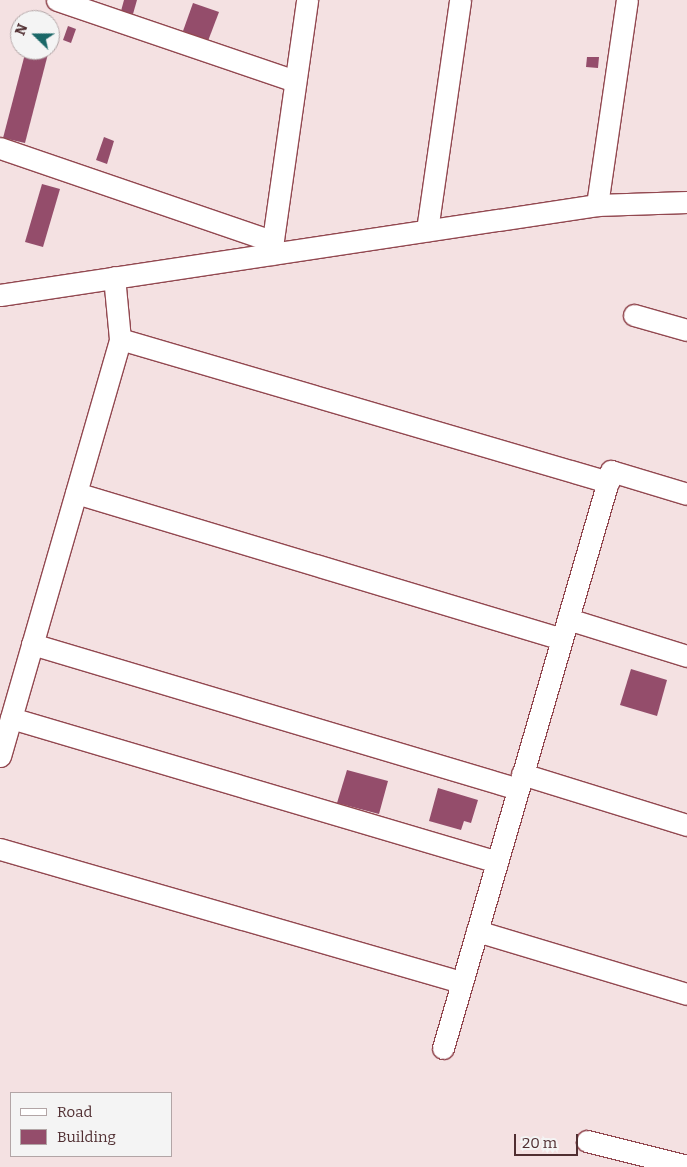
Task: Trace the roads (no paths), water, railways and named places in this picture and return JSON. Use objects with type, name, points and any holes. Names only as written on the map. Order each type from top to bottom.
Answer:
[{"type":"street","points":[[57,0],[295,81]]},
{"type":"street","points":[[272,248],[306,0]]},
{"type":"street","points":[[427,230],[460,0]]},
{"type":"street","points":[[598,205],[627,0]]},
{"type":"street","points":[[0,148],[272,248]]},
{"type":"street","points":[[0,294],[114,277],[272,248],[427,230],[598,205],[687,202]]},
{"type":"street","points":[[0,756],[120,339],[114,277]]},
{"type":"street","points":[[634,315],[687,330]]},
{"type":"street","points":[[120,339],[608,482]]},
{"type":"street","points":[[443,1048],[611,471],[687,494]]},
{"type":"street","points":[[76,493],[565,629],[687,656]]},
{"type":"street","points":[[32,644],[520,781],[687,825]]},
{"type":"street","points":[[11,718],[497,862]]},
{"type":"street","points":[[0,849],[462,982]]},
{"type":"street","points":[[477,931],[687,994]]},
{"type":"street","points":[[587,1141],[687,1166]]}]
